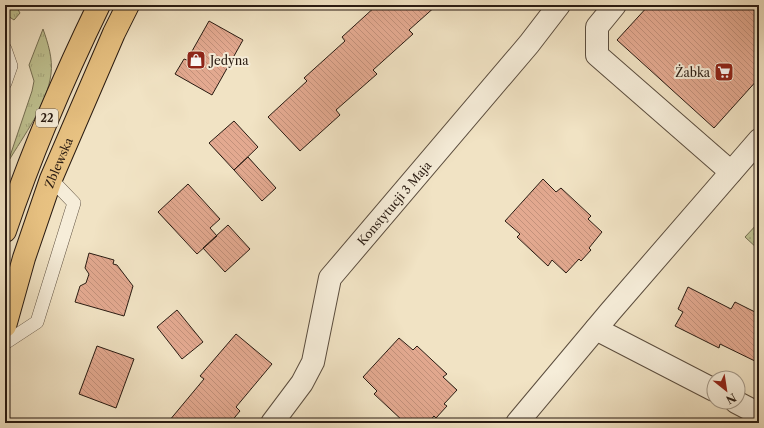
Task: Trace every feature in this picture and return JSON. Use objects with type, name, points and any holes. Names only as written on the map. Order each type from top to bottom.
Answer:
[{"type":"main road","name":"22","points":[[5,231],[21,184],[56,98],[99,5]]},
{"type":"main road","name":"Zblewska","points":[[5,326],[24,258],[50,180],[108,46],[128,5]]},
{"type":"street","name":"Konstytucji 3 Maja","points":[[272,423],[302,383],[313,362],[330,278],[524,50],[559,5]]},
{"type":"street","points":[[615,5],[597,27],[597,55],[731,172]]},
{"type":"street","points":[[517,423],[759,140]]},
{"type":"street","points":[[596,329],[706,386]]},
{"type":"street","points":[[746,407],[759,414]]},
{"type":"lane","points":[[5,49],[11,66],[5,83]]},
{"type":"lane","points":[[5,343],[37,322],[74,203],[50,180]]},
{"type":"green space","points":[[5,5],[10,5],[19,11],[20,13],[14,20],[5,14]]},
{"type":"green space","points":[[43,29],[51,57],[49,86],[34,120],[8,162],[32,91],[34,81],[29,65]]},
{"type":"green space","points":[[759,222],[759,250],[745,237]]},
{"type":"building","points":[[377,5],[437,5],[409,30],[413,34],[373,70],[377,74],[336,110],[340,115],[300,151],[268,117],[307,81],[304,78],[345,41],[342,37]]},
{"type":"building","points":[[649,5],[748,5],[759,15],[759,78],[714,128],[617,40]]},
{"type":"building","points":[[209,21],[243,40],[212,95],[175,74],[184,59],[187,60]]},
{"type":"building","points":[[234,121],[258,147],[234,170],[209,143]]},
{"type":"building","points":[[248,157],[276,188],[262,201],[234,170]]},
{"type":"building","points":[[543,179],[556,192],[561,188],[591,216],[588,219],[602,232],[589,248],[591,250],[581,261],[579,259],[566,273],[552,260],[548,266],[517,237],[520,234],[505,221]]},
{"type":"building","points":[[188,184],[220,219],[210,228],[217,236],[197,254],[158,212]]},
{"type":"building","points":[[228,225],[250,249],[225,272],[203,248]]},
{"type":"building","points":[[89,253],[114,260],[113,264],[117,265],[133,286],[124,316],[75,302],[80,286],[86,283],[89,274],[85,268]]},
{"type":"building","points":[[688,287],[731,309],[735,302],[759,314],[759,363],[720,344],[719,348],[675,326],[683,312],[678,309]]},
{"type":"building","points":[[177,310],[203,342],[182,359],[157,327]]},
{"type":"building","points":[[236,334],[272,364],[236,407],[240,411],[230,423],[172,423],[169,421],[204,379],[200,376]]},
{"type":"building","points":[[399,338],[413,350],[417,346],[447,374],[443,377],[457,390],[444,404],[447,406],[436,418],[434,416],[428,423],[413,423],[408,418],[404,422],[374,394],[377,391],[363,377]]},
{"type":"building","points":[[97,346],[134,359],[116,408],[79,394]]},
{"type":"place","name":"Jedyna","points":[[196,60]]},
{"type":"place","name":"Żabka","points":[[724,72]]}]
